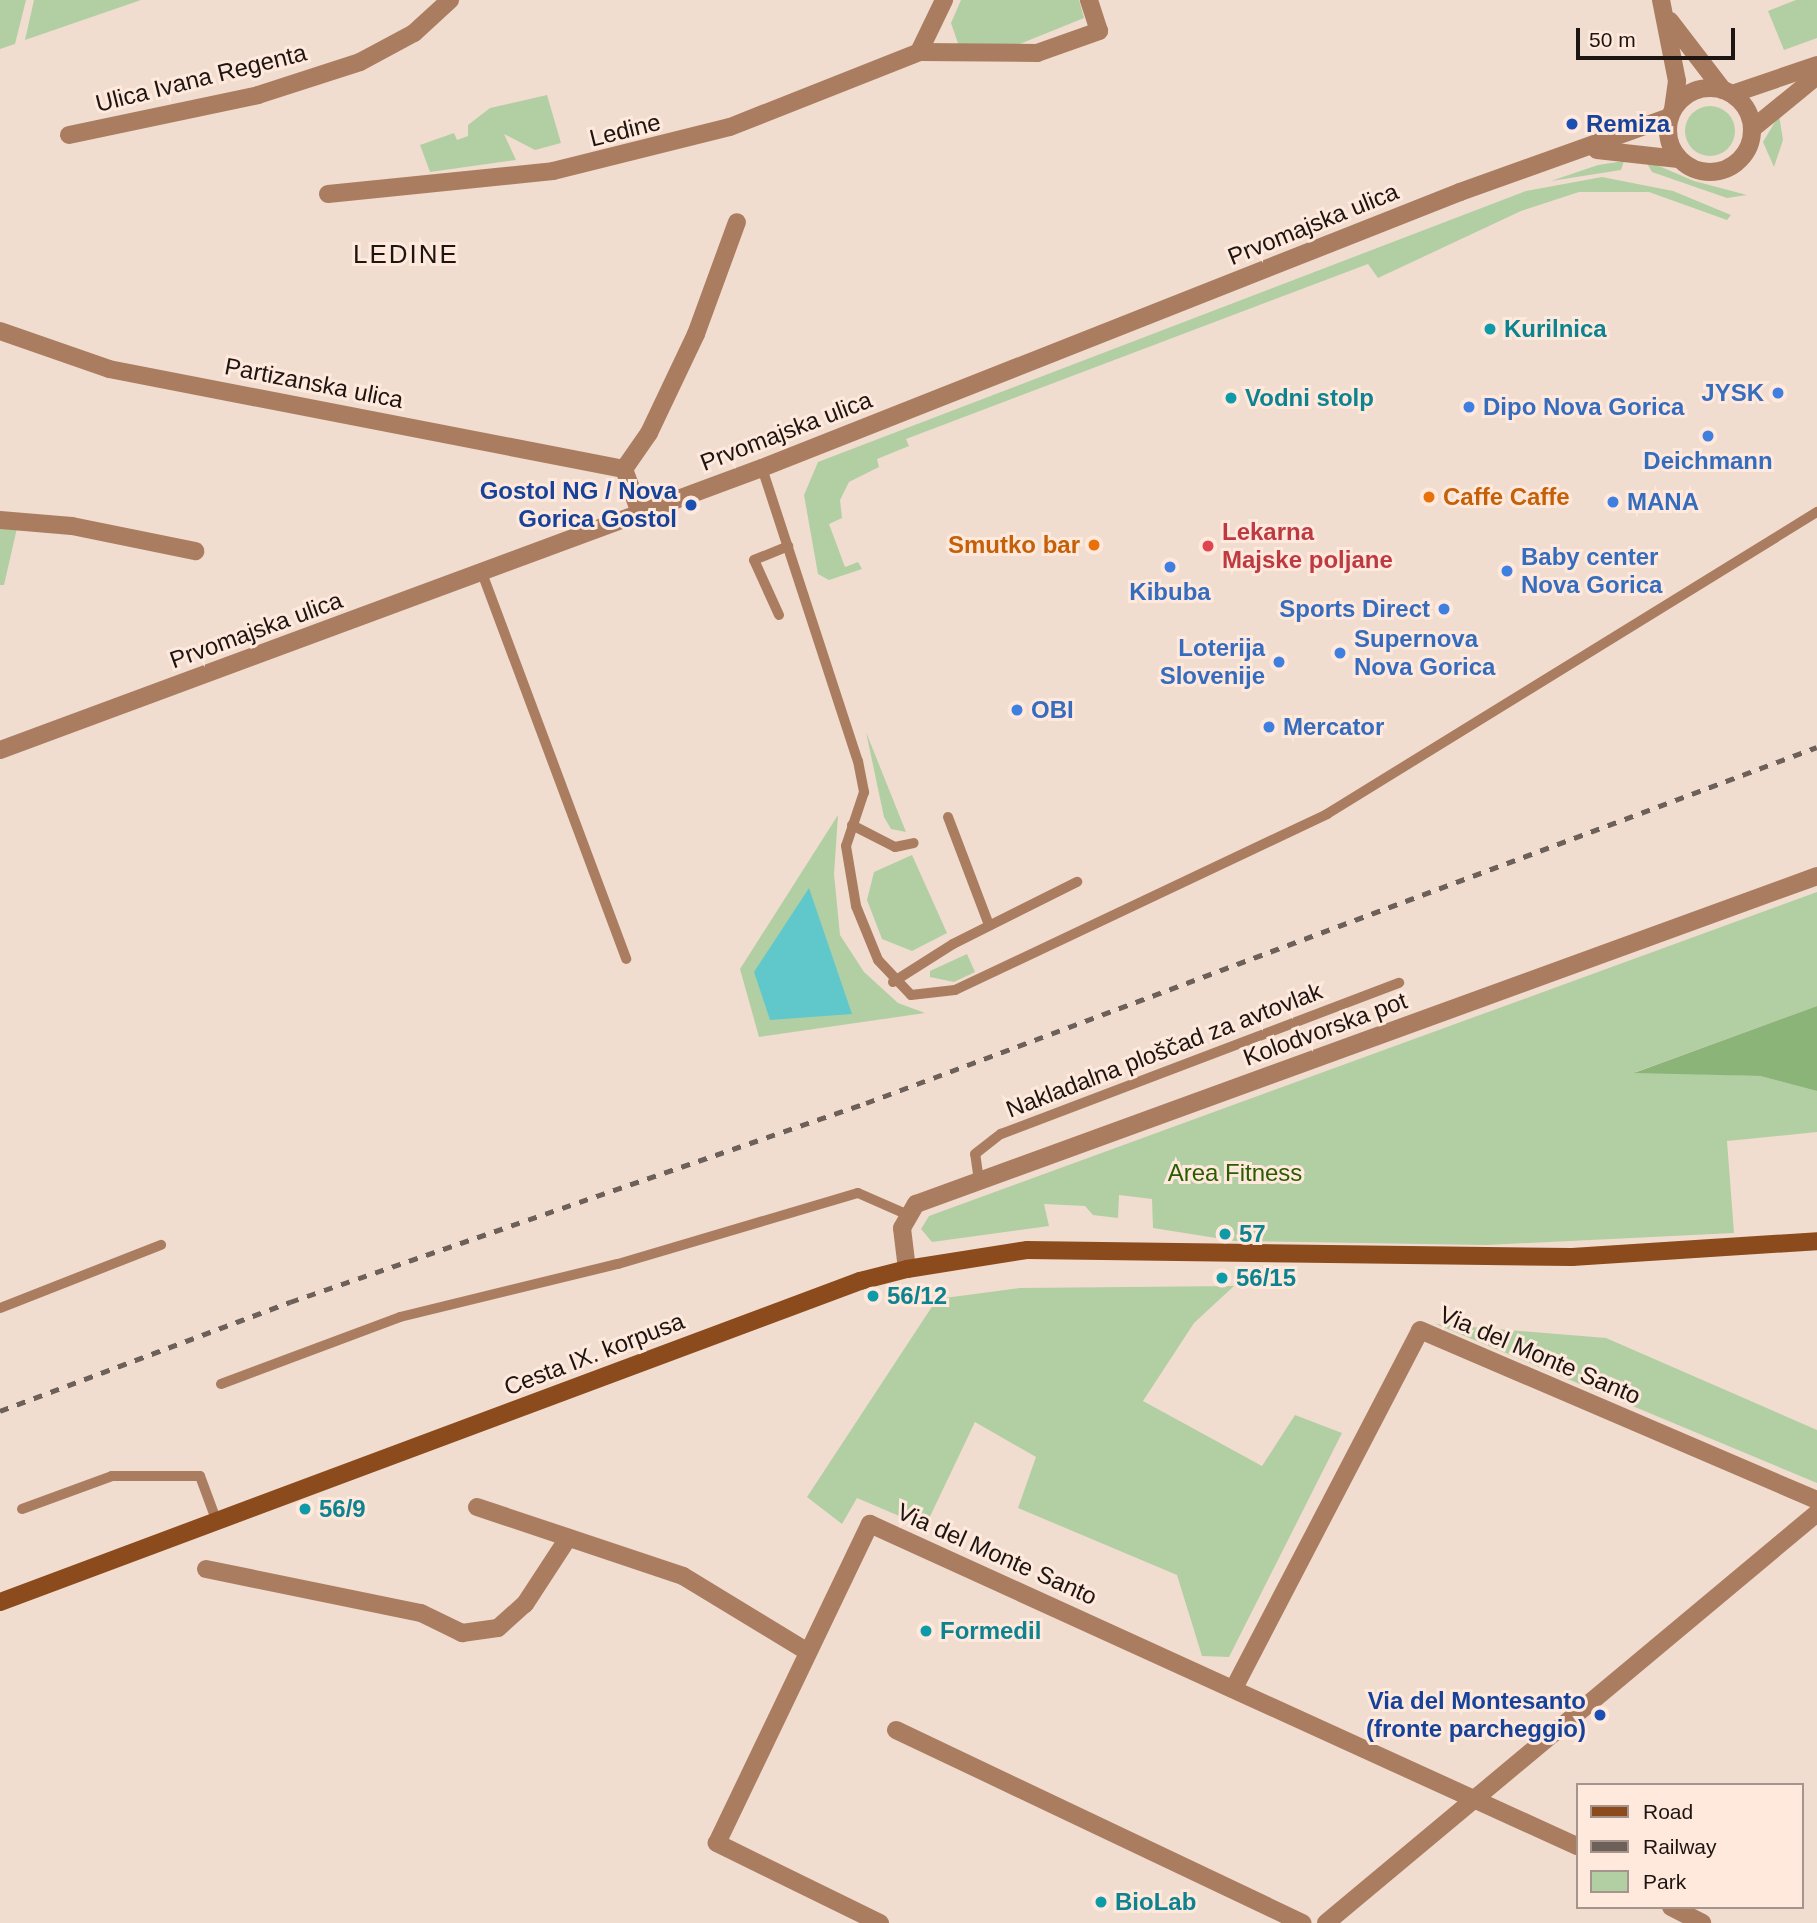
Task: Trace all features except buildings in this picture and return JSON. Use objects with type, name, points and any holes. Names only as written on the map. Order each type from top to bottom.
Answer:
[{"type":"main road","name":"Cesta IX. korpusa","points":[[0,1602],[860,1281],[908,1269],[1027,1250],[1224,1255],[1572,1256],[1817,1241]]},
{"type":"street","name":"Ulica Ivana Regenta","points":[[69,135],[258,94],[360,62],[414,33],[450,0]]},
{"type":"street","points":[[919,52],[944,0]]},
{"type":"street","name":"Ledine","points":[[328,194],[610,161],[730,127],[919,52],[1037,53],[1099,31],[1089,0]]},
{"type":"street","points":[[1664,8],[1752,129]]},
{"type":"street","points":[[1664,8],[1677,81],[1668,139],[1679,159]]},
{"type":"street","name":"Prvomajska ulica","points":[[0,751],[762,468],[1460,192],[1587,150],[1671,113],[1695,90],[1727,92],[1817,65]]},
{"type":"street","name":"Prvomajska ulica","points":[[1587,150],[1679,159],[1702,172],[1728,169],[1746,152],[1752,129],[1817,76]]},
{"type":"street","points":[[640,513],[624,469],[649,433],[696,334],[737,222]]},
{"type":"street","name":"Partizanska ulica","points":[[0,331],[108,369],[624,469]]},
{"type":"street","points":[[0,520],[72,526],[195,551]]},
{"type":"street","name":"Kolodvorska pot","points":[[906,1214],[979,1181],[1817,876]]},
{"type":"street","points":[[906,1214],[908,1269]]},
{"type":"street","name":"Via del Monte Santo","points":[[1234,1688],[1420,1330],[1817,1500]]},
{"type":"street","points":[[477,1507],[682,1576],[808,1653]]},
{"type":"street","points":[[1326,1923],[1817,1513]]},
{"type":"street","name":"Via del Monte Santo","points":[[880,1923],[717,1843],[870,1524],[1477,1797],[1576,1846]]},
{"type":"street","points":[[206,1569],[421,1613],[462,1633],[498,1628],[524,1604],[568,1538]]},
{"type":"street","points":[[897,1730],[1303,1923]]},
{"type":"street","points":[[1675,1909],[1702,1923]]},
{"type":"lane","points":[[762,468],[858,761],[864,792],[846,846],[856,906],[893,982],[911,995],[955,990],[1327,814],[1817,512]]},
{"type":"lane","points":[[779,615],[754,560],[788,546]]},
{"type":"lane","points":[[482,573],[626,959]]},
{"type":"lane","points":[[948,817],[989,925]]},
{"type":"lane","points":[[852,825],[895,847],[914,843]]},
{"type":"lane","points":[[893,982],[989,925],[1077,882]]},
{"type":"lane","name":"Nakladalna ploščad za avtovlak","points":[[979,1181],[975,1154],[1001,1134],[1399,983]]},
{"type":"lane","points":[[221,1384],[400,1317],[618,1264],[858,1193],[906,1214]]},
{"type":"lane","points":[[0,1308],[161,1245]]},
{"type":"lane","points":[[22,1509],[112,1476],[200,1476],[216,1522]]},
{"type":"green space","points":[[0,0],[26,0],[15,44],[0,49]]},
{"type":"green space","points":[[34,0],[141,0],[25,40]]},
{"type":"green space","points":[[961,0],[1079,0],[1084,18],[1007,49],[960,49],[951,23]]},
{"type":"green space","points":[[1796,0],[1817,0],[1817,38],[1784,50],[1768,11]]},
{"type":"green space","points":[[547,95],[561,143],[535,150],[504,134],[516,160],[430,172],[420,145],[454,133],[457,140],[468,136],[468,125],[490,108]]},
{"type":"green space","points":[[1710,106],[1728,113],[1735,131],[1728,149],[1710,156],[1692,149],[1685,131],[1692,113]]},
{"type":"green space","points":[[1779,115],[1783,140],[1774,167],[1763,142]]},
{"type":"green space","points":[[1645,160],[1694,181],[1747,195],[1727,198],[1652,172]]},
{"type":"green space","points":[[1624,161],[1621,170],[1551,181],[1598,165]]},
{"type":"green space","points":[[1602,177],[1673,191],[1731,215],[1727,220],[1649,192],[1579,192],[1521,211],[1378,278],[1368,264],[906,439],[909,446],[877,459],[879,467],[849,482],[840,500],[842,518],[829,524],[845,567],[858,562],[862,569],[829,580],[818,574],[804,495],[818,462],[1526,191]]},
{"type":"green space","points":[[17,528],[4,585],[0,585],[0,529]]},
{"type":"green space","points":[[866,732],[906,832],[891,829],[884,817]]},
{"type":"green space","points":[[838,815],[834,874],[840,935],[864,972],[898,1003],[925,1013],[759,1037],[740,969]]},
{"type":"green space","points":[[912,855],[947,933],[912,951],[882,939],[867,900],[874,872]]},
{"type":"green space","name":"Area Fitness","points":[[1817,892],[1817,1006],[1636,1072],[1760,1076],[1817,1091],[1817,1132],[1727,1141],[1734,1233],[1487,1245],[1235,1241],[1153,1228],[1152,1199],[1119,1195],[1118,1218],[1093,1215],[1085,1206],[1044,1204],[1049,1226],[932,1242],[921,1229],[929,1216]]},
{"type":"green space","points":[[967,954],[975,972],[954,982],[930,977],[930,971]]},
{"type":"green space","points":[[1817,1006],[1817,1091],[1760,1076],[1634,1073]]},
{"type":"green space","points":[[1234,1286],[1194,1323],[1143,1401],[1262,1466],[1295,1415],[1342,1433],[1229,1657],[1202,1656],[1177,1575],[1018,1508],[1036,1457],[975,1422],[925,1527],[857,1498],[842,1524],[807,1497],[937,1299],[1020,1288]]},
{"type":"green space","points":[[1436,1324],[1606,1338],[1817,1430],[1817,1483]]},
{"type":"water","points":[[809,888],[852,1014],[770,1020],[754,972]]},
{"type":"railway","points":[[0,1411],[290,1302],[866,1103],[1817,747]]},
{"type":"place","name":"Remiza","points":[[1572,124]]},
{"type":"place","name":"Kurilnica","points":[[1490,329]]},
{"type":"place","name":"JYSK","points":[[1778,393]]},
{"type":"place","name":"Vodni stolp","points":[[1231,398]]},
{"type":"place","name":"Dipo Nova Gorica","points":[[1469,407]]},
{"type":"place","name":"Deichmann","points":[[1708,436]]},
{"type":"place","name":"Caffe Caffe","points":[[1429,497]]},
{"type":"place","name":"MANA","points":[[1613,502]]},
{"type":"place","name":"Gostol NG / Nova Gorica Gostol","points":[[691,505]]},
{"type":"place","name":"Smutko bar","points":[[1094,545]]},
{"type":"place","name":"Lekarna Majske poljane","points":[[1208,546]]},
{"type":"place","name":"Kibuba","points":[[1170,567]]},
{"type":"place","name":"Baby center Nova Gorica","points":[[1507,571]]},
{"type":"place","name":"Sports Direct","points":[[1444,609]]},
{"type":"place","name":"Supernova Nova Gorica","points":[[1340,653]]},
{"type":"place","name":"Loterija Slovenije","points":[[1279,662]]},
{"type":"place","name":"OBI","points":[[1017,710]]},
{"type":"place","name":"Mercator","points":[[1269,727]]},
{"type":"place","name":"57","points":[[1225,1234]]},
{"type":"place","name":"56/15","points":[[1222,1278]]},
{"type":"place","name":"56/12","points":[[873,1296]]},
{"type":"place","name":"56/9","points":[[305,1509]]},
{"type":"place","name":"Formedil","points":[[926,1631]]},
{"type":"place","name":"Via del Montesanto (fronte parcheggio)","points":[[1600,1715]]},
{"type":"place","name":"BioLab","points":[[1101,1902]]},
{"type":"district","name":"LEDINE","points":[[406,255]]}]
